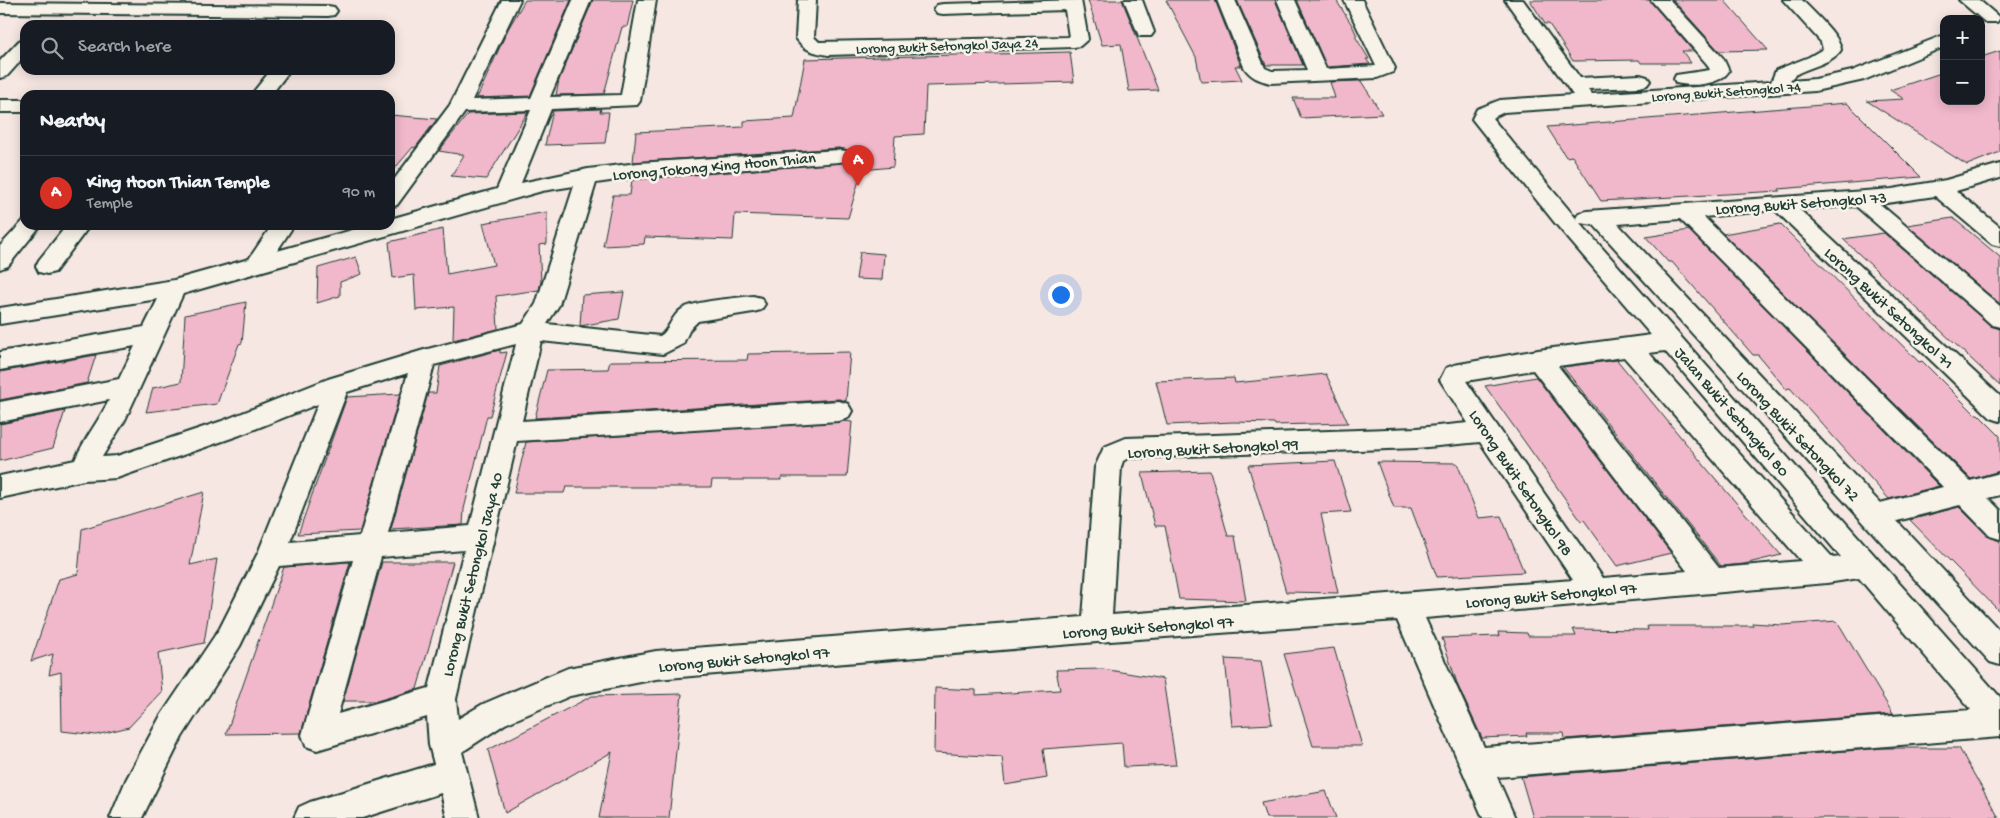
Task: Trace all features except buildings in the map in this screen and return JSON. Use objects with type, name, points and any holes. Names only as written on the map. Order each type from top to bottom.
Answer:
[{"type":"street","points":[[395,193],[459,106],[511,0]]},
{"type":"street","points":[[506,192],[582,0]]},
{"type":"street","points":[[459,106],[630,101],[647,0]]},
{"type":"street","name":"Lorong Bukit Setongkol Jaya 24","points":[[807,0],[805,38],[813,47],[828,49],[1074,42],[1080,39],[1073,2]]},
{"type":"street","points":[[1133,0],[1145,32]]},
{"type":"street","points":[[1226,0],[1253,67],[1258,72],[1270,77],[1382,71],[1386,68],[1353,0]]},
{"type":"street","points":[[1286,0],[1319,75]]},
{"type":"street","points":[[1514,0],[1587,101]]},
{"type":"street","points":[[1574,84],[1702,78],[1714,76],[1720,71],[1716,62],[1660,0]]},
{"type":"street","points":[[1782,88],[1780,81],[1782,74],[1795,67],[1827,56],[1832,50],[1827,38],[1792,0]]},
{"type":"street","points":[[1968,0],[1991,18]]},
{"type":"street","points":[[951,44],[943,4],[1073,2]]},
{"type":"street","points":[[0,8],[62,8],[137,4],[332,5]]},
{"type":"street","points":[[321,20],[332,5]]},
{"type":"street","points":[[50,20],[62,8]]},
{"type":"street","name":"Lorong Bukit Setongkol 74","points":[[1500,106],[1782,88],[1845,80],[1940,42]]},
{"type":"street","points":[[0,72],[20,53]]},
{"type":"street","points":[[264,90],[277,75]]},
{"type":"street","points":[[0,106],[20,106]]},
{"type":"street","name":"Jalan Bukit Setongkol 80","points":[[1500,106],[1484,113],[1482,120],[1486,126],[1563,218],[1672,341],[2000,721]]},
{"type":"street","name":"Lorong Tokong King Hoon Thian","points":[[395,223],[506,192],[588,176],[638,170],[839,156]]},
{"type":"street","name":"Lorong Bukit Setongkol 73","points":[[1563,218],[1686,212],[1780,203],[1863,200],[1940,189],[2000,171]]},
{"type":"street","name":"Lorong Bukit Setongkol Jaya 40","points":[[463,818],[449,759],[441,699],[531,331],[547,305],[588,176]]},
{"type":"street","points":[[1940,189],[2000,239]]},
{"type":"street","points":[[1863,200],[2000,319]]},
{"type":"street","name":"Lorong Bukit Setongkol 71","points":[[1780,203],[1991,392],[2000,411]]},
{"type":"street","points":[[1686,212],[2000,528]]},
{"type":"street","name":"Lorong Bukit Setongkol 72","points":[[1599,217],[2000,652]]},
{"type":"street","points":[[0,261],[26,230]]},
{"type":"street","points":[[46,266],[75,230]]},
{"type":"street","points":[[256,266],[281,230]]},
{"type":"street","name":"Lorong Tokong King Hoon Thian","points":[[0,316],[174,288],[256,266],[368,230]]},
{"type":"street","points":[[84,469],[94,443],[112,420],[174,288]]},
{"type":"street","points":[[0,487],[84,469],[125,464],[231,428],[337,386],[424,358],[531,331],[663,345],[675,338],[679,325],[691,314],[753,304]]},
{"type":"street","points":[[0,360],[154,334]]},
{"type":"street","points":[[1672,341],[1538,359],[1712,581]]},
{"type":"street","points":[[1629,346],[1827,571]]},
{"type":"street","points":[[424,358],[369,546],[317,735],[441,699]]},
{"type":"street","name":"Lorong Bukit Setongkol 98","points":[[1538,359],[1463,371],[1455,375],[1452,380],[1595,590]]},
{"type":"street","points":[[126,818],[137,791],[170,728],[230,637],[271,555],[337,386]]},
{"type":"street","points":[[0,412],[128,387]]},
{"type":"street","points":[[505,432],[839,411]]},
{"type":"street","name":"Lorong Bukit Setongkol 99","points":[[1097,629],[1108,467],[1113,454],[1126,448],[1417,438],[1488,431]]},
{"type":"street","points":[[1874,516],[2000,484]]},
{"type":"street","points":[[271,555],[481,537]]},
{"type":"street","name":"Lorong Bukit Setongkol 97","points":[[310,818],[449,759],[494,714],[568,682],[656,665],[1097,629],[1406,607],[1827,571],[1866,565]]},
{"type":"street","points":[[1406,607],[1499,818]]},
{"type":"street","points":[[1476,763],[2000,721]]},
{"type":"place","name":"King Hoon Thian Temple","points":[[858,186]]}]
